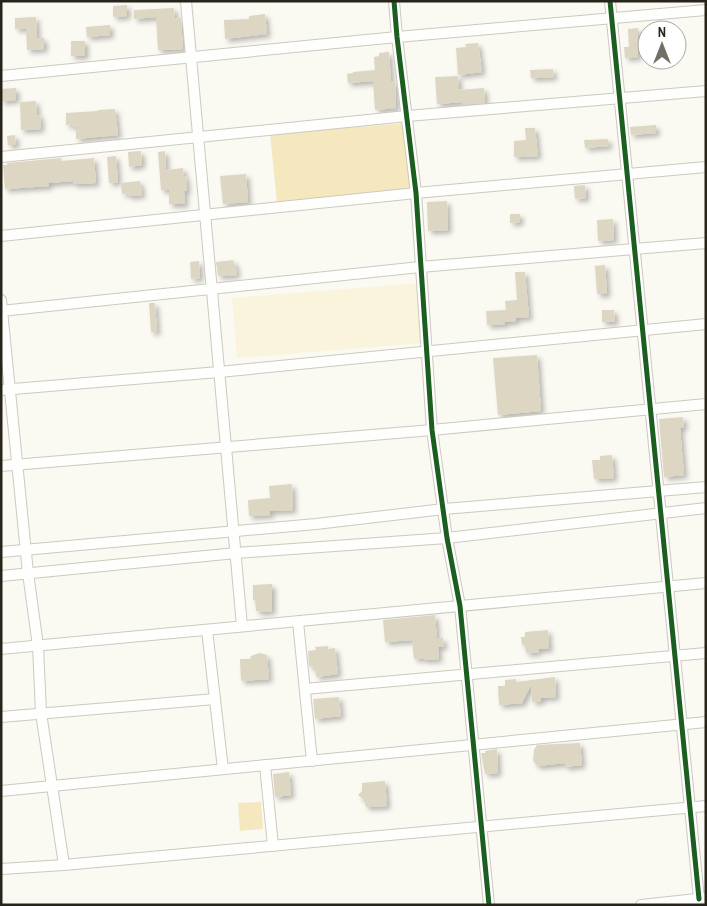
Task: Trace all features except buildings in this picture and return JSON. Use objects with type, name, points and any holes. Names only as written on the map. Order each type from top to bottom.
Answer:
[{"type":"street","points":[[186,1],[242,626]]},
{"type":"street","points":[[394,1],[416,193],[432,430],[447,538],[460,606],[489,905]]},
{"type":"street","points":[[610,1],[690,808],[702,899],[641,905]]},
{"type":"street","points":[[1,76],[397,37],[612,20],[706,10]]},
{"type":"street","points":[[1,157],[407,116],[706,91]]},
{"type":"street","points":[[1,236],[416,193],[706,167]]},
{"type":"street","points":[[2,311],[420,267],[706,243]]},
{"type":"street","points":[[1,300],[6,389],[17,464],[28,573],[38,646],[41,713],[64,865]]},
{"type":"street","points":[[6,389],[428,353],[706,324]]},
{"type":"street","points":[[1,466],[432,430],[706,404]]},
{"type":"street","points":[[1,552],[316,524],[444,509],[706,487]]},
{"type":"street","points":[[1,576],[236,553],[447,538],[706,508]]},
{"type":"street","points":[[1,649],[706,583]]},
{"type":"street","points":[[298,622],[312,761]]},
{"type":"street","points":[[207,630],[223,770]]},
{"type":"street","points":[[305,688],[706,653]]},
{"type":"street","points":[[1,717],[215,699]]},
{"type":"street","points":[[1,791],[706,722]]},
{"type":"street","points":[[265,765],[272,846]]},
{"type":"street","points":[[1,869],[64,865],[706,806]]},
{"type":"shaded area","points":[[408,123],[415,193],[277,203],[270,134]]},
{"type":"shaded area","points":[[419,283],[424,343],[237,358],[232,298]]},
{"type":"shaded area","points":[[261,802],[263,829],[240,831],[238,803]]},
{"type":"cycle path","points":[[394,1],[416,193],[432,430],[447,538],[460,606],[489,905]]},
{"type":"cycle path","points":[[610,1],[699,899]]}]
